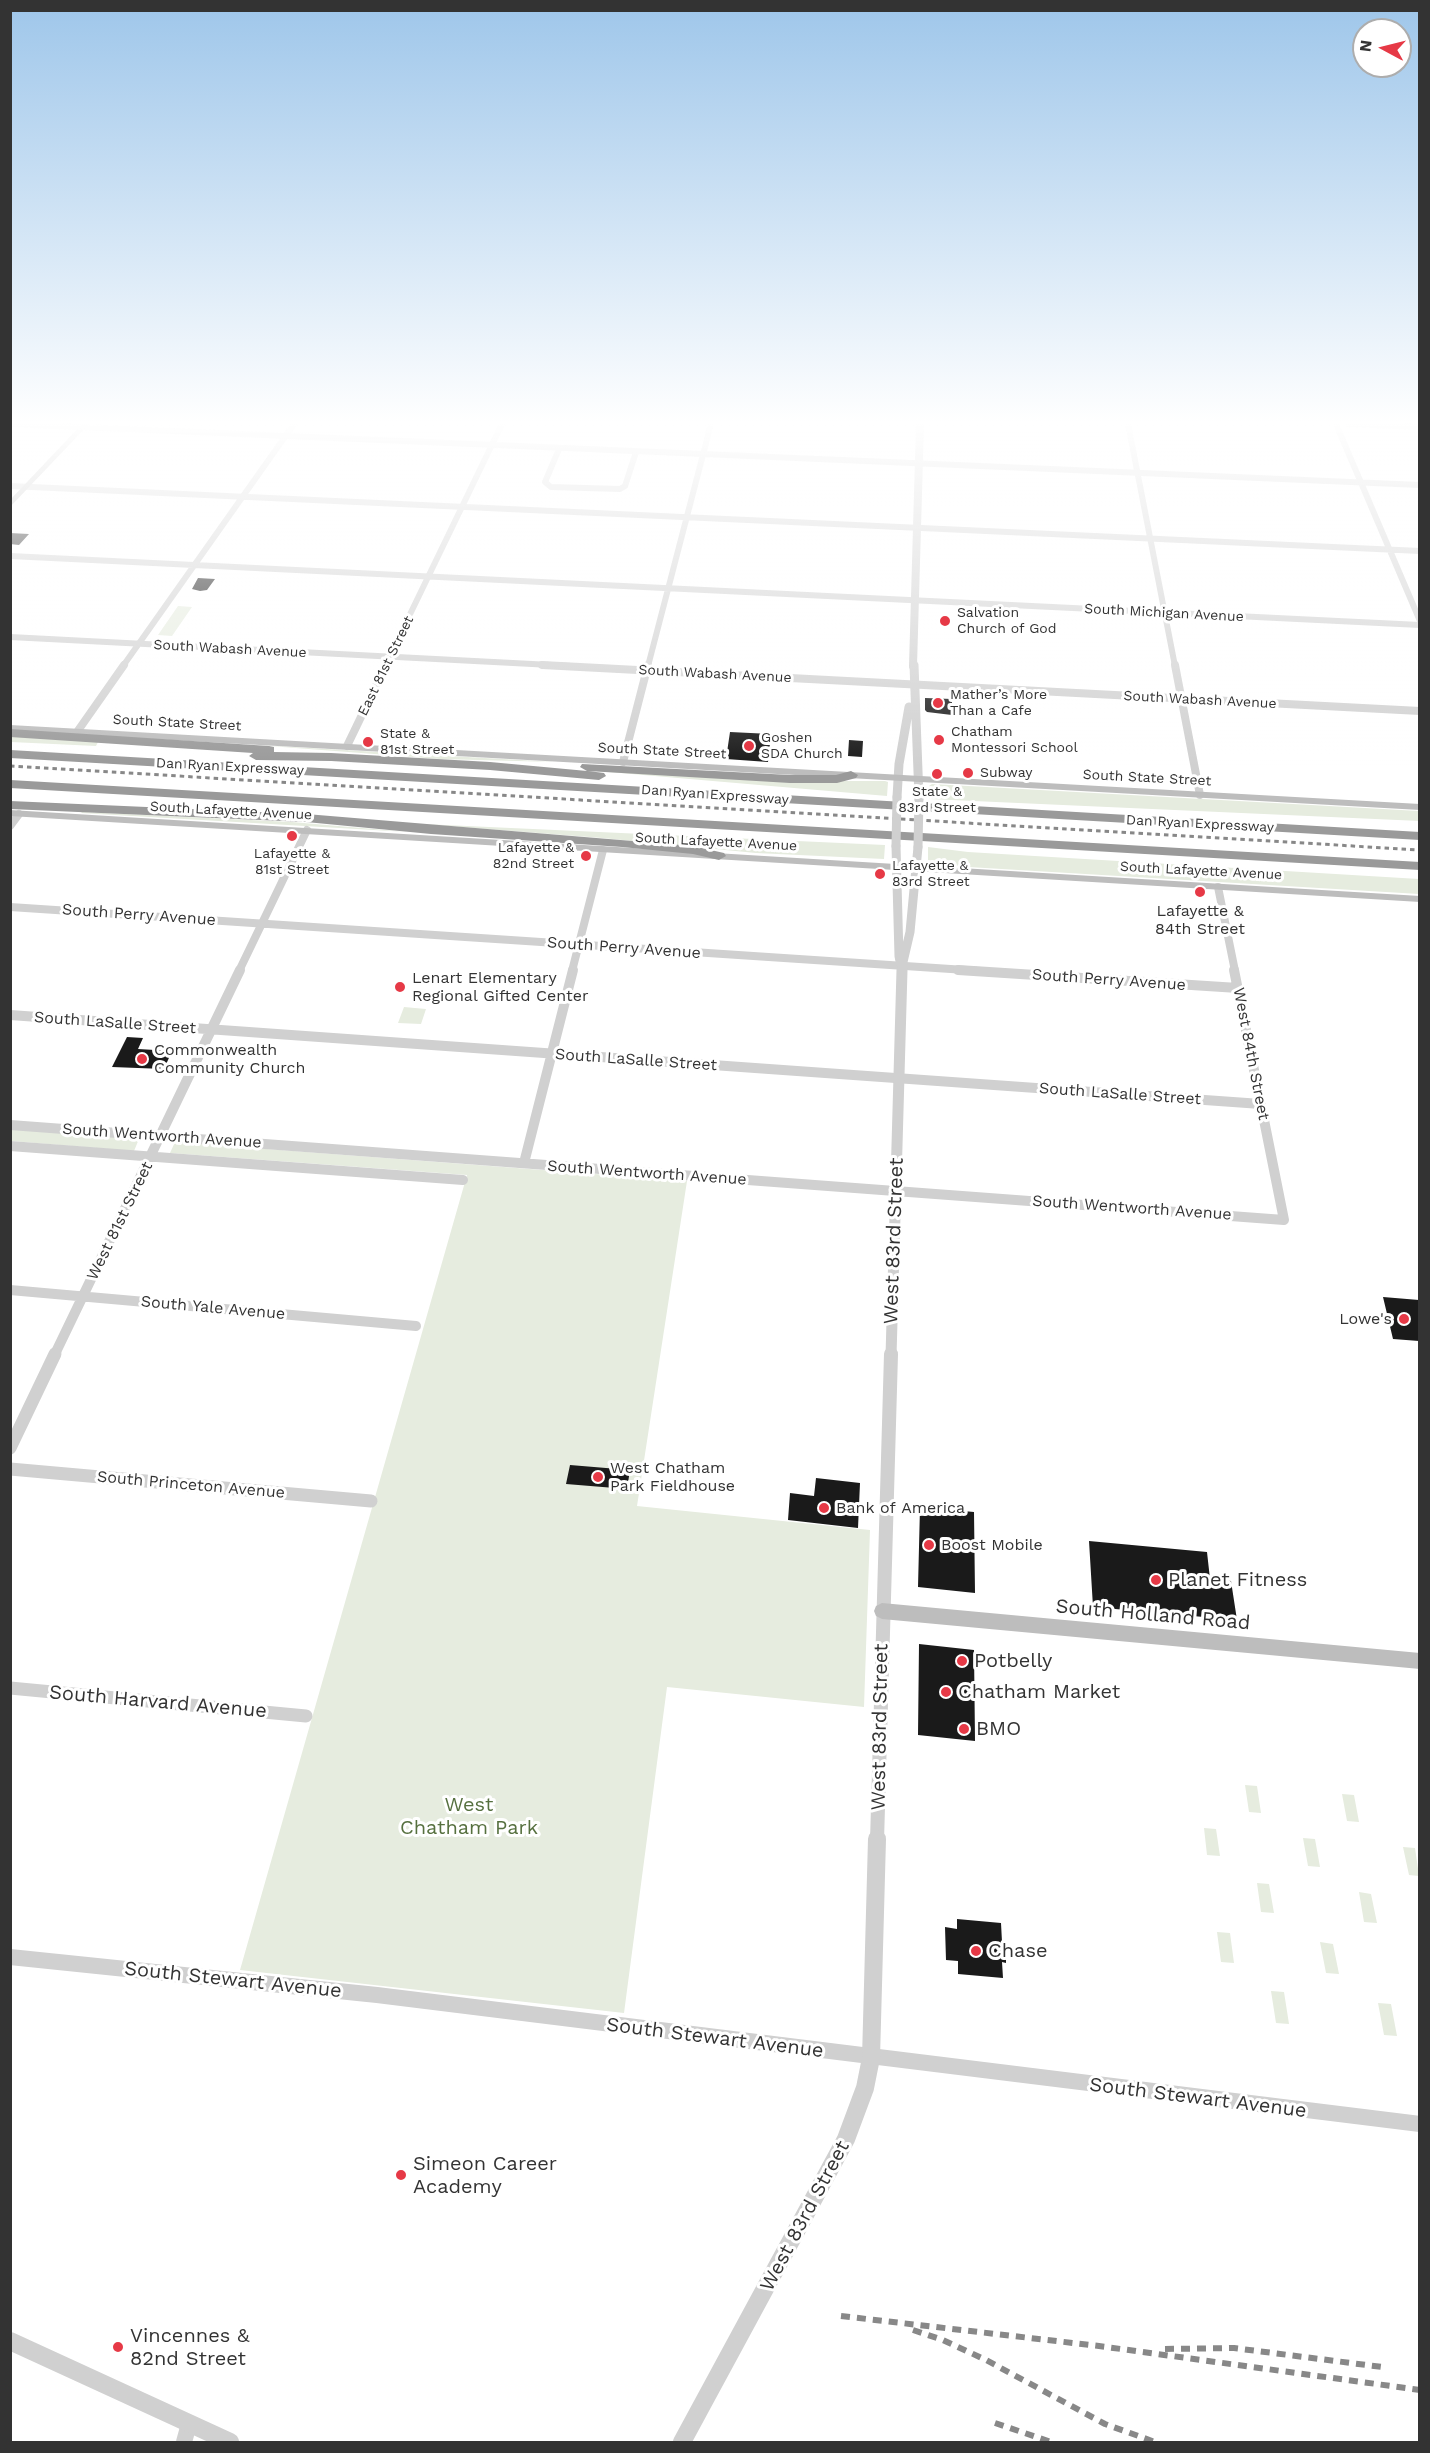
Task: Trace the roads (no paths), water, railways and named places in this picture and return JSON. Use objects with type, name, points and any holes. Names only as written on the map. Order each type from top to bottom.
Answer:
[{"type":"highway","points":[[10,733],[313,753],[331,757]]},
{"type":"highway","points":[[17,754],[85,749],[331,757],[490,766],[683,783],[729,795]]},
{"type":"highway","name":"Dan Ryan Expressway","points":[[17,754],[1419,836]]},
{"type":"highway","points":[[490,766],[596,767],[790,779],[837,778],[851,775]]},
{"type":"highway","name":"Dan Ryan Expressway","points":[[10,784],[1403,865],[1419,868]]},
{"type":"highway","points":[[10,796],[307,824],[622,843],[693,850],[718,856]]},
{"type":"highway","points":[[13,810],[148,809]]},
{"type":"highway","points":[[307,824],[577,827],[636,820]]},
{"type":"highway","points":[[1331,831],[1387,824],[1419,825]]},
{"type":"main road","name":"South State Street","points":[[10,728],[1419,807]]},
{"type":"main road","name":"South Lafayette Avenue","points":[[13,810],[307,824],[603,850],[1419,899]]},
{"type":"main road","name":"South Holland Road","points":[[882,1611],[1419,1661]]},
{"type":"street","points":[[77,732],[213,538]]},
{"type":"street","name":"East 81st Street","points":[[347,746],[448,538]]},
{"type":"street","points":[[623,762],[681,538]]},
{"type":"street","points":[[913,685],[917,538]]},
{"type":"street","points":[[1150,538],[1200,795]]},
{"type":"street","points":[[1160,538],[1419,551]]},
{"type":"street","points":[[1385,538],[1419,623]]},
{"type":"street","name":"South Michigan Avenue","points":[[10,556],[1165,613],[1419,623]]},
{"type":"street","name":"South Wabash Avenue","points":[[10,637],[1419,711]]},
{"type":"street","name":"West 83rd Street","points":[[902,966],[899,956],[895,868],[897,797],[913,685]]},
{"type":"street","name":"West 83rd Street","points":[[682,2442],[846,2139],[865,2088],[871,2058],[902,966],[910,932],[918,847],[919,779],[913,685]]},
{"type":"street","points":[[10,826],[13,810]]},
{"type":"street","name":"West 81st Street","points":[[10,1448],[212,1030],[307,824]]},
{"type":"street","points":[[524,1163],[603,850]]},
{"type":"street","name":"West 84th Street","points":[[1218,887],[1284,1220]]},
{"type":"street","name":"South Perry Avenue","points":[[10,907],[1238,988]]},
{"type":"street","name":"South LaSalle Street","points":[[10,1015],[1261,1104]]},
{"type":"street","name":"South Wentworth Avenue","points":[[10,1125],[1284,1220]]},
{"type":"street","name":"South Wentworth Avenue","points":[[10,1146],[463,1180]]},
{"type":"street","name":"South Yale Avenue","points":[[10,1290],[416,1326]]},
{"type":"street","name":"South Princeton Avenue","points":[[10,1469],[371,1501]]},
{"type":"street","name":"South Harvard Avenue","points":[[10,1688],[306,1716]]},
{"type":"street","name":"South Stewart Avenue","points":[[10,1957],[377,1995],[871,2058],[1419,2124]]},
{"type":"street","points":[[10,2341],[187,2433],[230,2442]]},
{"type":"railway","points":[[10,766],[1420,850]]},
{"type":"railway","points":[[841,2316],[1099,2346],[1420,2390]]},
{"type":"railway","points":[[913,2330],[943,2340],[986,2360],[1105,2424],[1155,2442]]},
{"type":"railway","points":[[1165,2349],[1234,2348],[1382,2367]]},
{"type":"railway","points":[[995,2423],[1051,2442]]},
{"type":"place","name":"Salvation Church of God","points":[[945,621]]},
{"type":"place","name":"Mather’s More Than a Cafe","points":[[938,703]]},
{"type":"place","name":"Chatham Montessori School","points":[[939,740]]},
{"type":"place","name":"State & 81st Street","points":[[368,742]]},
{"type":"place","name":"Goshen SDA Church","points":[[749,746]]},
{"type":"place","name":"Subway","points":[[968,773]]},
{"type":"place","name":"State & 83rd Street","points":[[937,774]]},
{"type":"place","name":"Lafayette & 81st Street","points":[[292,836]]},
{"type":"place","name":"Lafayette & 82nd Street","points":[[586,856]]},
{"type":"place","name":"Lafayette & 83rd Street","points":[[880,874]]},
{"type":"place","name":"Lafayette & 84th Street","points":[[1200,892]]},
{"type":"place","name":"Lenart Elementary Regional Gifted Center","points":[[400,987]]},
{"type":"place","name":"Commonwealth Community Church","points":[[142,1059]]},
{"type":"place","name":"Lowe's","points":[[1404,1319]]},
{"type":"place","name":"West Chatham Park Fieldhouse","points":[[598,1477]]},
{"type":"place","name":"Bank of America","points":[[824,1508]]},
{"type":"place","name":"Boost Mobile","points":[[929,1545]]},
{"type":"place","name":"Planet Fitness","points":[[1156,1580]]},
{"type":"place","name":"Potbelly","points":[[962,1661]]},
{"type":"place","name":"Chatham Market","points":[[946,1692]]},
{"type":"place","name":"BMO","points":[[964,1729]]},
{"type":"place","name":"Chase","points":[[976,1951]]},
{"type":"place","name":"Simeon Career Academy","points":[[401,2175]]},
{"type":"place","name":"Vincennes & 82nd Street","points":[[118,2347]]},
{"type":"park label","name":"West Chatham Park","points":[[469,1816]]}]
